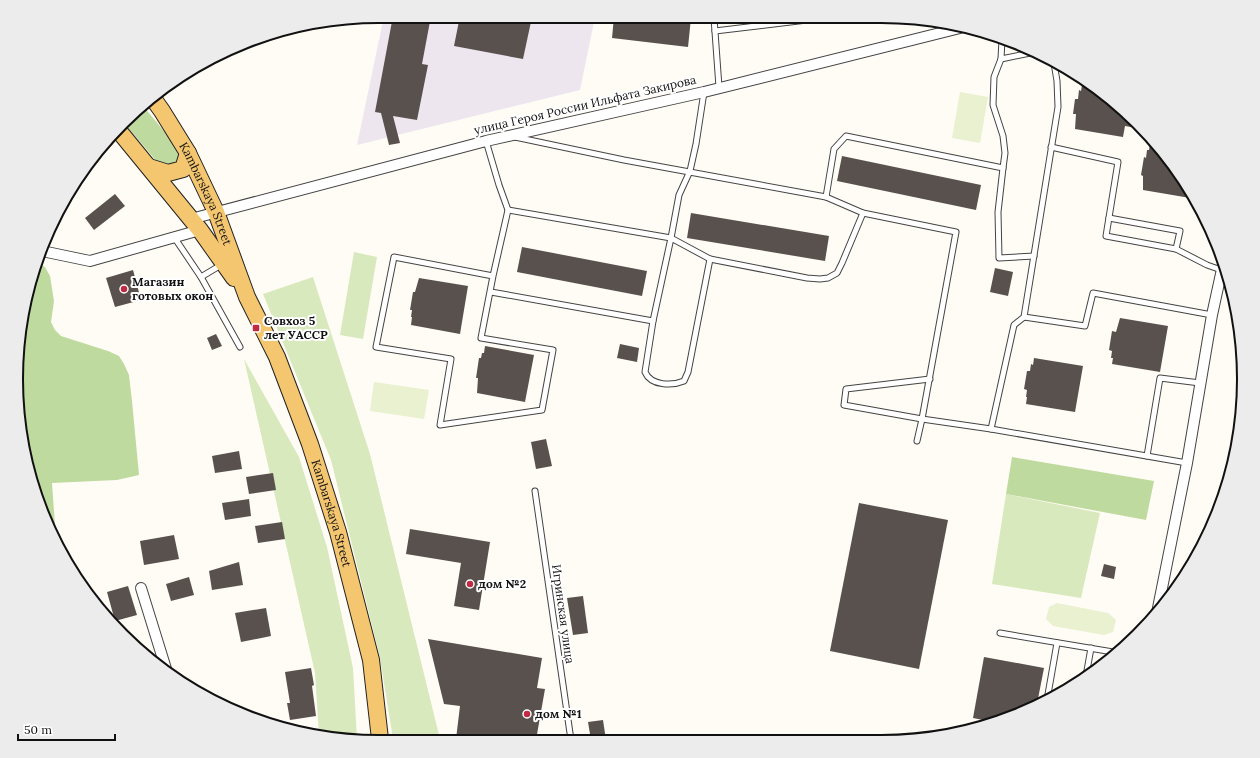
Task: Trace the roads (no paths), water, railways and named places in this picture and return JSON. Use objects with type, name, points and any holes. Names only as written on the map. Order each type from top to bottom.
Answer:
[{"type":"main road","name":"Kambarskaya Street","points":[[156,102],[188,153],[216,212],[247,298],[277,358],[310,444],[338,532],[371,660],[380,735]]},
{"type":"main road","name":"Kambarskaya Street","points":[[121,133],[195,225],[224,263],[247,298]]},
{"type":"main road","points":[[149,167],[168,173],[183,169],[188,153]]},
{"type":"street","name":"улица Героя России Ильфата Закирова","points":[[47,252],[90,261],[174,238],[216,212],[486,141],[704,92],[719,87],[951,30]]},
{"type":"street","points":[[1160,600],[1187,463],[1212,315],[1222,276]]},
{"type":"street","points":[[141,588],[164,663]]},
{"type":"lane","points":[[714,23],[719,87]]},
{"type":"lane","points":[[715,31],[782,23]]},
{"type":"lane","points":[[1002,44],[1001,59],[994,77],[993,105],[1003,136],[1005,154],[998,212],[999,258],[1034,256]]},
{"type":"lane","points":[[1001,59],[1025,54]]},
{"type":"lane","points":[[991,429],[1006,356],[1014,326],[1024,318],[1058,107],[1055,69]]},
{"type":"lane","points":[[704,92],[690,171],[679,194],[653,321],[645,372],[646,376],[657,382],[678,383],[684,381],[688,372],[710,259]]},
{"type":"lane","points":[[508,136],[624,160],[690,171],[792,192],[826,197],[863,213],[956,232],[930,379],[917,441]]},
{"type":"lane","points":[[826,197],[834,149],[846,136],[1003,168]]},
{"type":"lane","points":[[486,141],[508,210],[481,338],[554,350],[542,410],[440,425],[451,359],[376,347],[394,257],[493,276]]},
{"type":"lane","points":[[1051,147],[1118,162],[1106,236],[1176,249],[1207,266],[1219,267]]},
{"type":"lane","points":[[508,210],[671,238],[710,259],[807,278],[820,279],[828,278],[837,273],[863,213]]},
{"type":"lane","points":[[1109,218],[1180,231],[1176,249]]},
{"type":"lane","points":[[174,238],[201,277],[240,347]]},
{"type":"lane","points":[[201,277],[224,263]]},
{"type":"lane","points":[[491,292],[653,321]]},
{"type":"lane","points":[[1024,318],[1085,326],[1093,293],[1212,315]]},
{"type":"lane","points":[[1147,456],[1160,378],[1200,383]]},
{"type":"lane","points":[[930,379],[846,389],[844,405],[1187,463]]},
{"type":"lane","name":"Игринская улица","points":[[535,491],[571,735]]},
{"type":"lane","points":[[1000,633],[1110,651]]},
{"type":"lane","points":[[1048,693],[1057,643]]},
{"type":"lane","points":[[1087,669],[1091,648]]},
{"type":"place","name":"Магазин готовых окон","points":[[124,289]]},
{"type":"place","name":"Совхоз 5 лет УАССР","points":[[256,328]]},
{"type":"place","name":"дом №2","points":[[470,584]]},
{"type":"place","name":"дом №1","points":[[527,714]]}]
